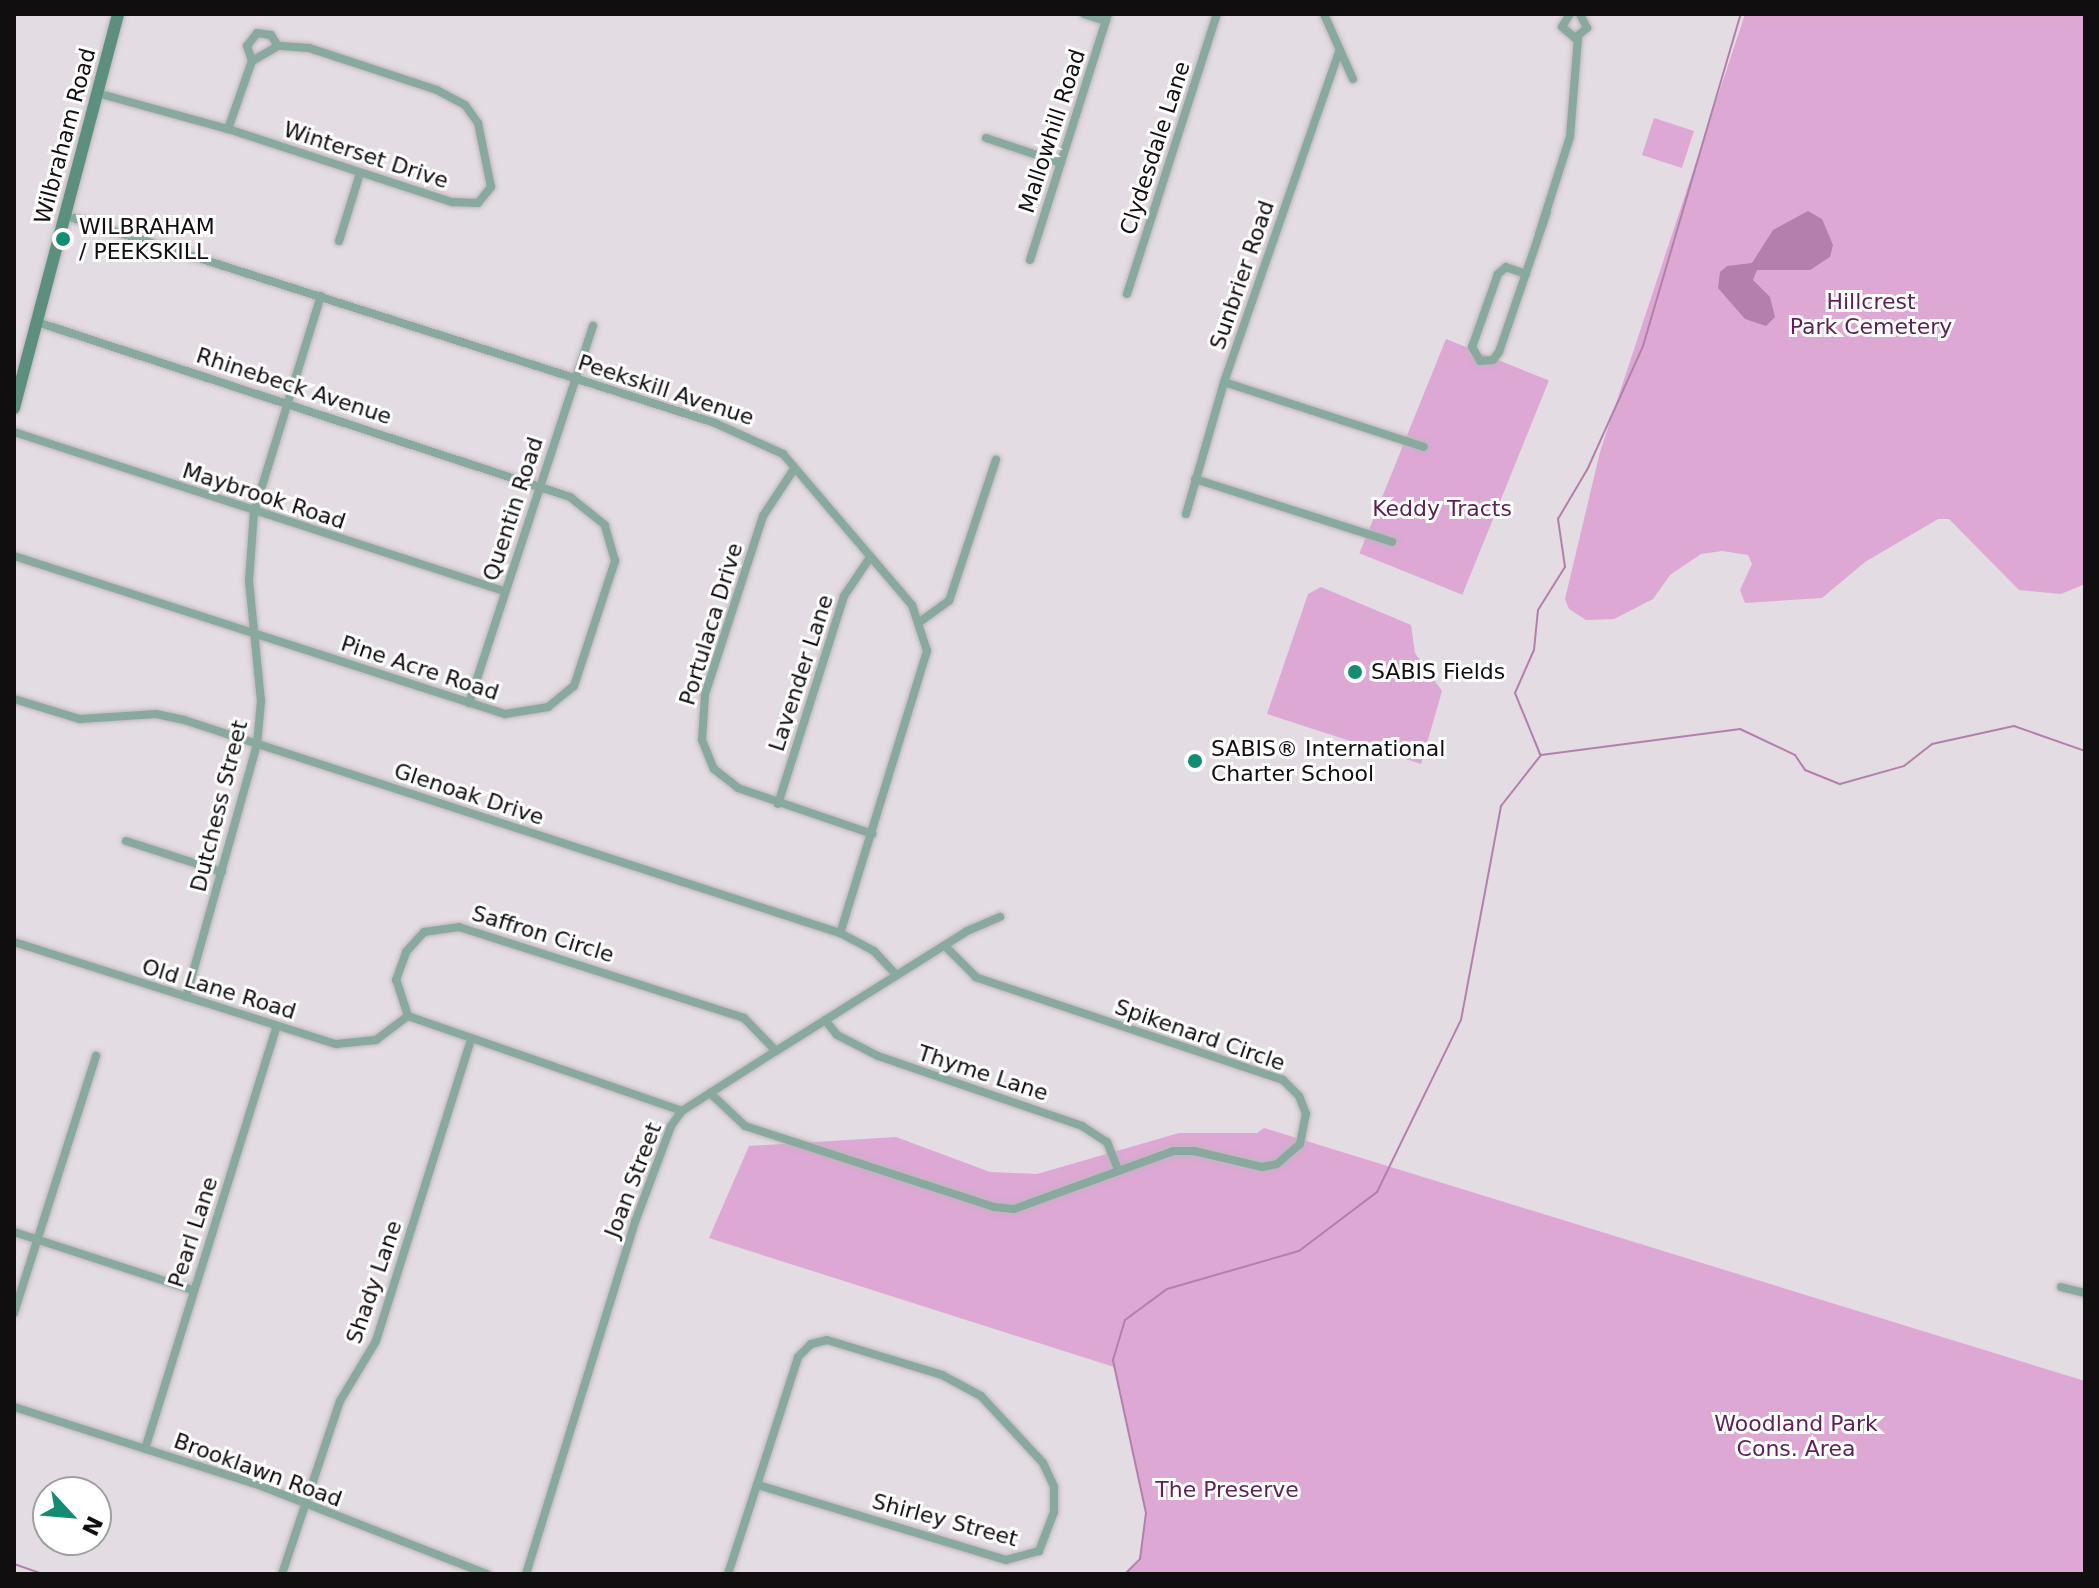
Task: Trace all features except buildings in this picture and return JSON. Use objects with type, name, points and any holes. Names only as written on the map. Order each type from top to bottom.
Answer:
[{"type":"main road","name":"Wilbraham Road","points":[[14,408],[118,14]]},
{"type":"street","points":[[1084,14],[1107,18]]},
{"type":"street","name":"Clydesdale Lane","points":[[1127,294],[1217,14]]},
{"type":"street","points":[[1324,14],[1353,79]]},
{"type":"street","points":[[1570,14],[1563,31],[1578,37]]},
{"type":"street","points":[[1526,274],[1506,267],[1498,274],[1472,347],[1480,361],[1489,362],[1499,352],[1526,274],[1539,234],[1547,212],[1570,137],[1578,37],[1587,25],[1580,14]]},
{"type":"street","name":"Mallowhill Road","points":[[1030,260],[1107,18]]},
{"type":"street","name":"Winterset Drive","points":[[97,93],[228,129],[452,202],[478,203],[491,187],[478,123],[465,105],[437,90],[309,48],[278,46],[271,35],[257,33],[247,46],[252,61],[228,129]]},
{"type":"street","points":[[252,61],[278,46]]},
{"type":"street","name":"Sunbrier Road","points":[[1186,514],[1224,382],[1339,51]]},
{"type":"street","points":[[986,138],[1061,163]]},
{"type":"street","points":[[339,241],[360,173]]},
{"type":"street","name":"Peekskill Avenue","points":[[64,215],[751,436],[778,450],[921,621]]},
{"type":"street","name":"Dutchess Street","points":[[186,997],[257,745],[261,701],[249,581],[254,512],[321,296]]},
{"type":"street","name":"Rhinebeck Avenue","points":[[37,322],[286,401],[540,487]]},
{"type":"street","name":"Quentin Road","points":[[469,703],[573,379],[593,326]]},
{"type":"street","points":[[1224,382],[1424,447]]},
{"type":"street","name":"Maybrook Road","points":[[14,432],[504,591]]},
{"type":"street","points":[[840,933],[925,670],[921,621],[949,601],[996,460]]},
{"type":"street","name":"Portulaca Drive","points":[[794,469],[763,516],[700,722],[714,769],[738,788],[872,834]]},
{"type":"street","points":[[1195,479],[1392,542]]},
{"type":"street","name":"Pine Acre Road","points":[[14,556],[505,714],[548,707],[574,686],[613,571],[613,542],[592,509],[540,487]]},
{"type":"street","name":"Lavender Lane","points":[[778,804],[844,596],[869,559]]},
{"type":"street","name":"Glenoak Drive","points":[[14,699],[80,719],[156,714],[257,745],[840,933],[874,951],[896,975]]},
{"type":"street","points":[[126,841],[222,872]]},
{"type":"street","name":"Joan Street","points":[[526,1574],[635,1222],[663,1142],[682,1111],[896,975],[1000,917]]},
{"type":"street","name":"Saffron Circle","points":[[408,1016],[396,980],[406,952],[424,932],[459,927],[744,1018],[776,1051]]},
{"type":"street","name":"Old Lane Road","points":[[14,942],[277,1026],[353,1045],[383,1036],[408,1016]]},
{"type":"street","name":"Spikenard Circle","points":[[710,1093],[745,1126],[994,1207],[1039,1203],[1118,1169],[1173,1151],[1203,1152],[1246,1165],[1277,1164],[1300,1144],[1307,1129],[1306,1114],[1299,1096],[1283,1080],[976,977],[945,946]]},
{"type":"street","points":[[408,1016],[682,1111]]},
{"type":"street","name":"Thyme Lane","points":[[825,1020],[837,1035],[878,1056],[1082,1126],[1107,1142],[1118,1169]]},
{"type":"street","name":"Pearl Lane","points":[[145,1449],[277,1026]]},
{"type":"street","name":"Shady Lane","points":[[282,1574],[303,1503],[340,1401],[376,1341],[471,1040]]},
{"type":"street","points":[[14,1313],[96,1056]]},
{"type":"street","points":[[14,1232],[193,1290]]},
{"type":"street","points":[[2061,1287],[2085,1293]]},
{"type":"street","name":"Shirley Street","points":[[728,1574],[798,1357],[811,1344],[827,1340],[942,1375],[981,1396],[1043,1463],[1054,1487],[1054,1512],[1039,1551],[1022,1560],[1006,1560],[757,1485]]},
{"type":"street","name":"Brooklawn Road","points":[[14,1407],[303,1503],[487,1574]]},
{"type":"green space","name":"Hillcrest Park Cemetery","points":[[1745,14],[2085,14],[2085,584],[2061,594],[2019,590],[1949,519],[1938,519],[1865,562],[1822,598],[1745,603],[1740,590],[1752,564],[1748,555],[1722,551],[1701,554],[1670,575],[1653,599],[1614,619],[1586,620],[1569,609],[1565,599],[1600,452]]},
{"type":"green space","points":[[1654,118],[1694,131],[1682,168],[1642,155]]},
{"type":"green space","name":"Keddy Tracts","points":[[1446,339],[1549,381],[1462,595],[1359,553]]},
{"type":"green space","name":"SABIS Fields","points":[[1321,587],[1411,625],[1415,653],[1442,691],[1421,764],[1267,714],[1308,594]]},
{"type":"green space","name":"Woodland Park Cons. Area","points":[[1264,1128],[2085,1381],[2085,1574],[1125,1574],[1140,1559],[1146,1513],[1114,1367],[709,1238],[749,1146],[896,1137],[990,1172],[1037,1174],[1179,1133],[1257,1133]]},
{"type":"shaded area","points":[[1808,211],[1822,219],[1833,245],[1830,257],[1810,270],[1757,270],[1753,280],[1770,297],[1775,317],[1766,326],[1745,319],[1718,288],[1720,272],[1727,266],[1752,263],[1773,230]]},
{"type":"waterway","points":[[1540,754],[1515,693],[1534,650],[1538,610],[1565,567],[1558,519],[1588,468],[1643,346],[1741,14]]},
{"type":"waterway","points":[[1125,1574],[1140,1559],[1146,1513],[1113,1360],[1125,1320],[1167,1289],[1299,1251],[1377,1192],[1461,1020],[1501,806],[1541,755],[1740,729],[1795,755],[1805,770],[1840,784],[1904,766],[1932,744],[2014,726],[2085,751]]},
{"type":"waterway","points":[[14,1564],[43,1574]]},
{"type":"place","name":"WILBRAHAM / PEEKSKILL","points":[[63,239]]},
{"type":"place","name":"SABIS Fields","points":[[1355,672]]},
{"type":"place","name":"SABIS® International Charter School","points":[[1195,761]]},
{"type":"park label","name":"The Preserve","points":[[1227,1490]]}]
